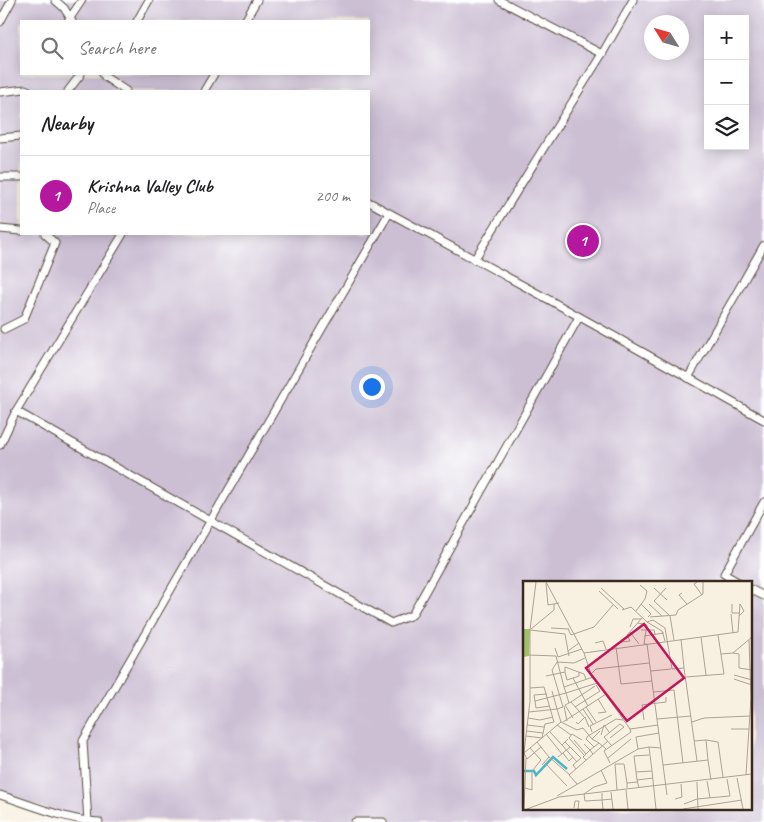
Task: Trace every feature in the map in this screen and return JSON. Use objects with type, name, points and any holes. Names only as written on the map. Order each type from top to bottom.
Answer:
[{"type":"street","points":[[0,22],[12,0]]},
{"type":"street","points":[[56,0],[70,19]]},
{"type":"street","points":[[66,0],[70,19]]},
{"type":"street","points":[[70,19],[82,0]]},
{"type":"street","points":[[138,20],[149,0]]},
{"type":"street","points":[[246,20],[257,0]]},
{"type":"street","points":[[499,0],[602,54]]},
{"type":"street","points":[[474,260],[602,54],[633,0]]},
{"type":"street","points":[[69,90],[80,75]]},
{"type":"street","points":[[105,75],[125,90]]},
{"type":"street","points":[[205,90],[213,75]]},
{"type":"street","points":[[0,92],[28,90]]},
{"type":"street","points":[[0,138],[20,136]]},
{"type":"street","points":[[0,177],[20,177]]},
{"type":"street","points":[[370,203],[764,420]]},
{"type":"street","points":[[88,822],[83,741],[389,213]]},
{"type":"street","points":[[0,229],[20,231]]},
{"type":"street","points":[[46,235],[55,243]]},
{"type":"street","points":[[4,329],[24,319],[55,243],[54,235]]},
{"type":"street","points":[[0,445],[16,411],[122,235]]},
{"type":"street","points":[[688,378],[764,245]]},
{"type":"street","points":[[16,411],[391,623],[412,615],[579,317]]},
{"type":"street","points":[[736,581],[724,574],[764,502]]},
{"type":"street","points":[[752,590],[764,596]]},
{"type":"street","points":[[0,795],[54,813],[88,822],[99,822]]},
{"type":"street","points":[[355,822],[383,822]]},
{"type":"shaded area","points":[[0,0],[764,0],[764,822],[259,822],[73,818],[0,794]]},
{"type":"place","name":"Krishna Valley Club","points":[[583,241]]}]
